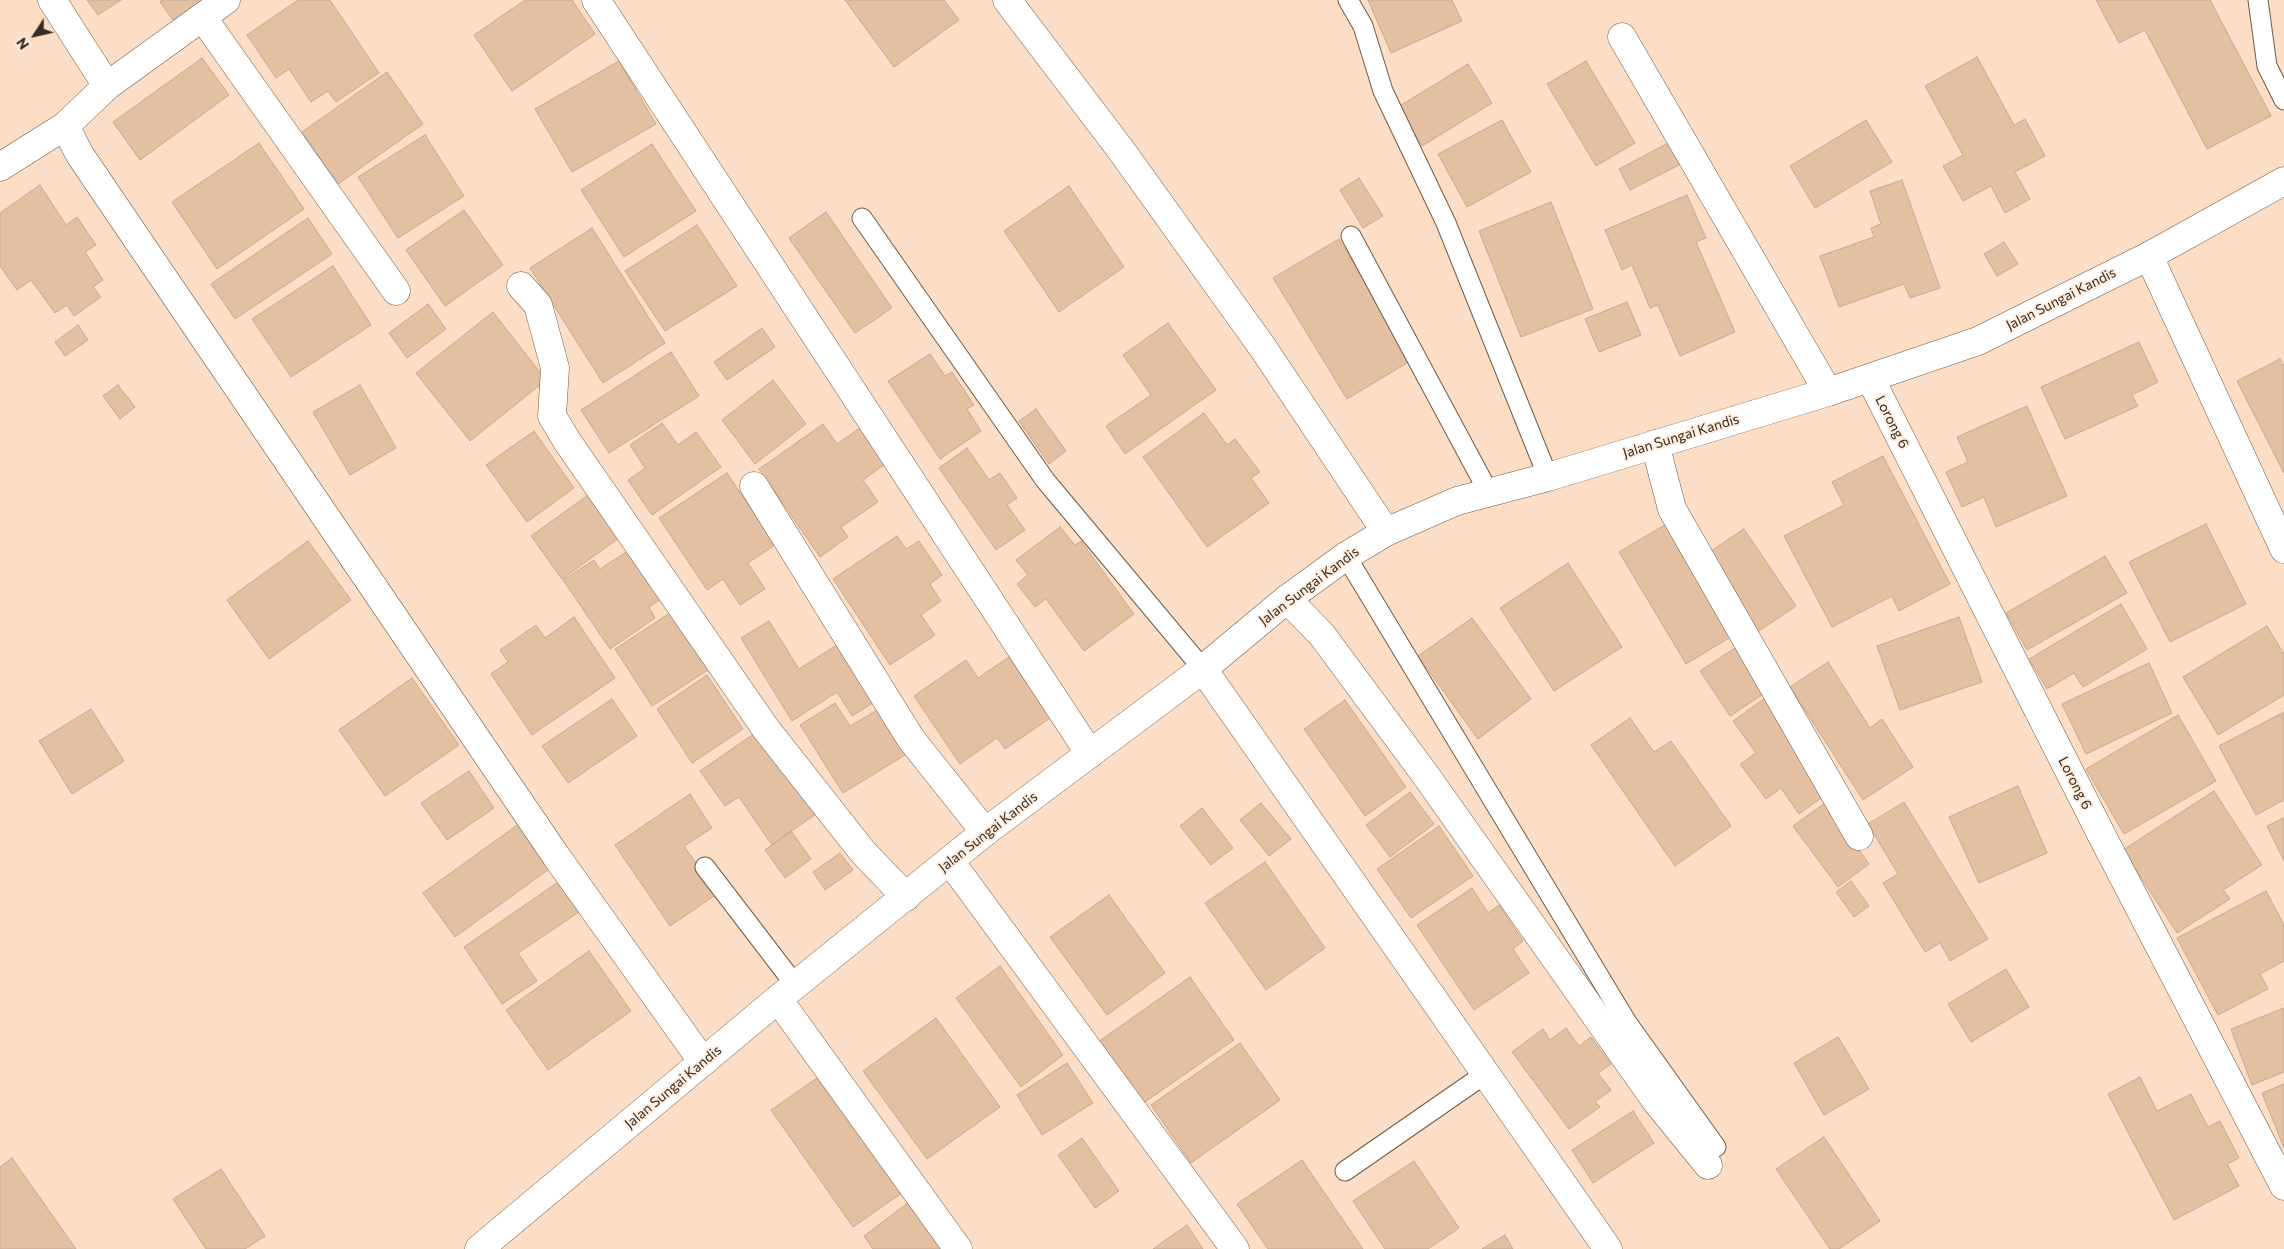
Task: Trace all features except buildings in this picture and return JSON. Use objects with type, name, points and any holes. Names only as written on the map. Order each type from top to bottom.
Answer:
[{"type":"street","points":[[52,0],[106,86]]},
{"type":"street","points":[[0,167],[65,126],[106,86],[226,0]]},
{"type":"street","points":[[596,0],[1090,754]]},
{"type":"street","points":[[1007,0],[1121,150],[1257,340],[1386,532]]},
{"type":"street","points":[[203,18],[396,292]]},
{"type":"street","points":[[1622,37],[1828,392]]},
{"type":"street","points":[[65,126],[80,155],[540,831],[703,1062]]},
{"type":"street","name":"Jalan Sungai Kandis","points":[[479,1249],[787,992],[985,832],[1203,669],[1287,599],[1346,556],[1386,532],[1457,501],[1548,476],[1828,392],[1978,342],[2148,256],[2283,182]]},
{"type":"street","points":[[2148,256],[2284,549]]},
{"type":"street","points":[[521,286],[538,305],[555,368],[552,416],[567,441],[766,729],[862,850],[906,897]]},
{"type":"street","name":"Lorong 6","points":[[1870,378],[2105,841],[2284,1186]]},
{"type":"street","points":[[1655,444],[1672,509],[1859,836]]},
{"type":"street","points":[[754,486],[911,739],[985,832]]},
{"type":"street","points":[[1287,599],[1322,634],[1427,777],[1656,1101],[1712,1156]]},
{"type":"street","points":[[1203,669],[1608,1249]]},
{"type":"street","points":[[950,861],[1234,1249]]},
{"type":"street","points":[[787,992],[958,1249]]},
{"type":"lane","points":[[1348,0],[1363,26],[1383,91],[1446,223],[1548,476]]},
{"type":"lane","points":[[2258,0],[2267,66],[2284,100]]},
{"type":"lane","points":[[862,218],[1045,480],[1203,669]]},
{"type":"lane","points":[[1351,236],[1489,493]]},
{"type":"lane","points":[[1346,556],[1626,1021],[1712,1156]]},
{"type":"lane","points":[[705,867],[787,992]]},
{"type":"lane","points":[[1345,1171],[1485,1074]]}]
